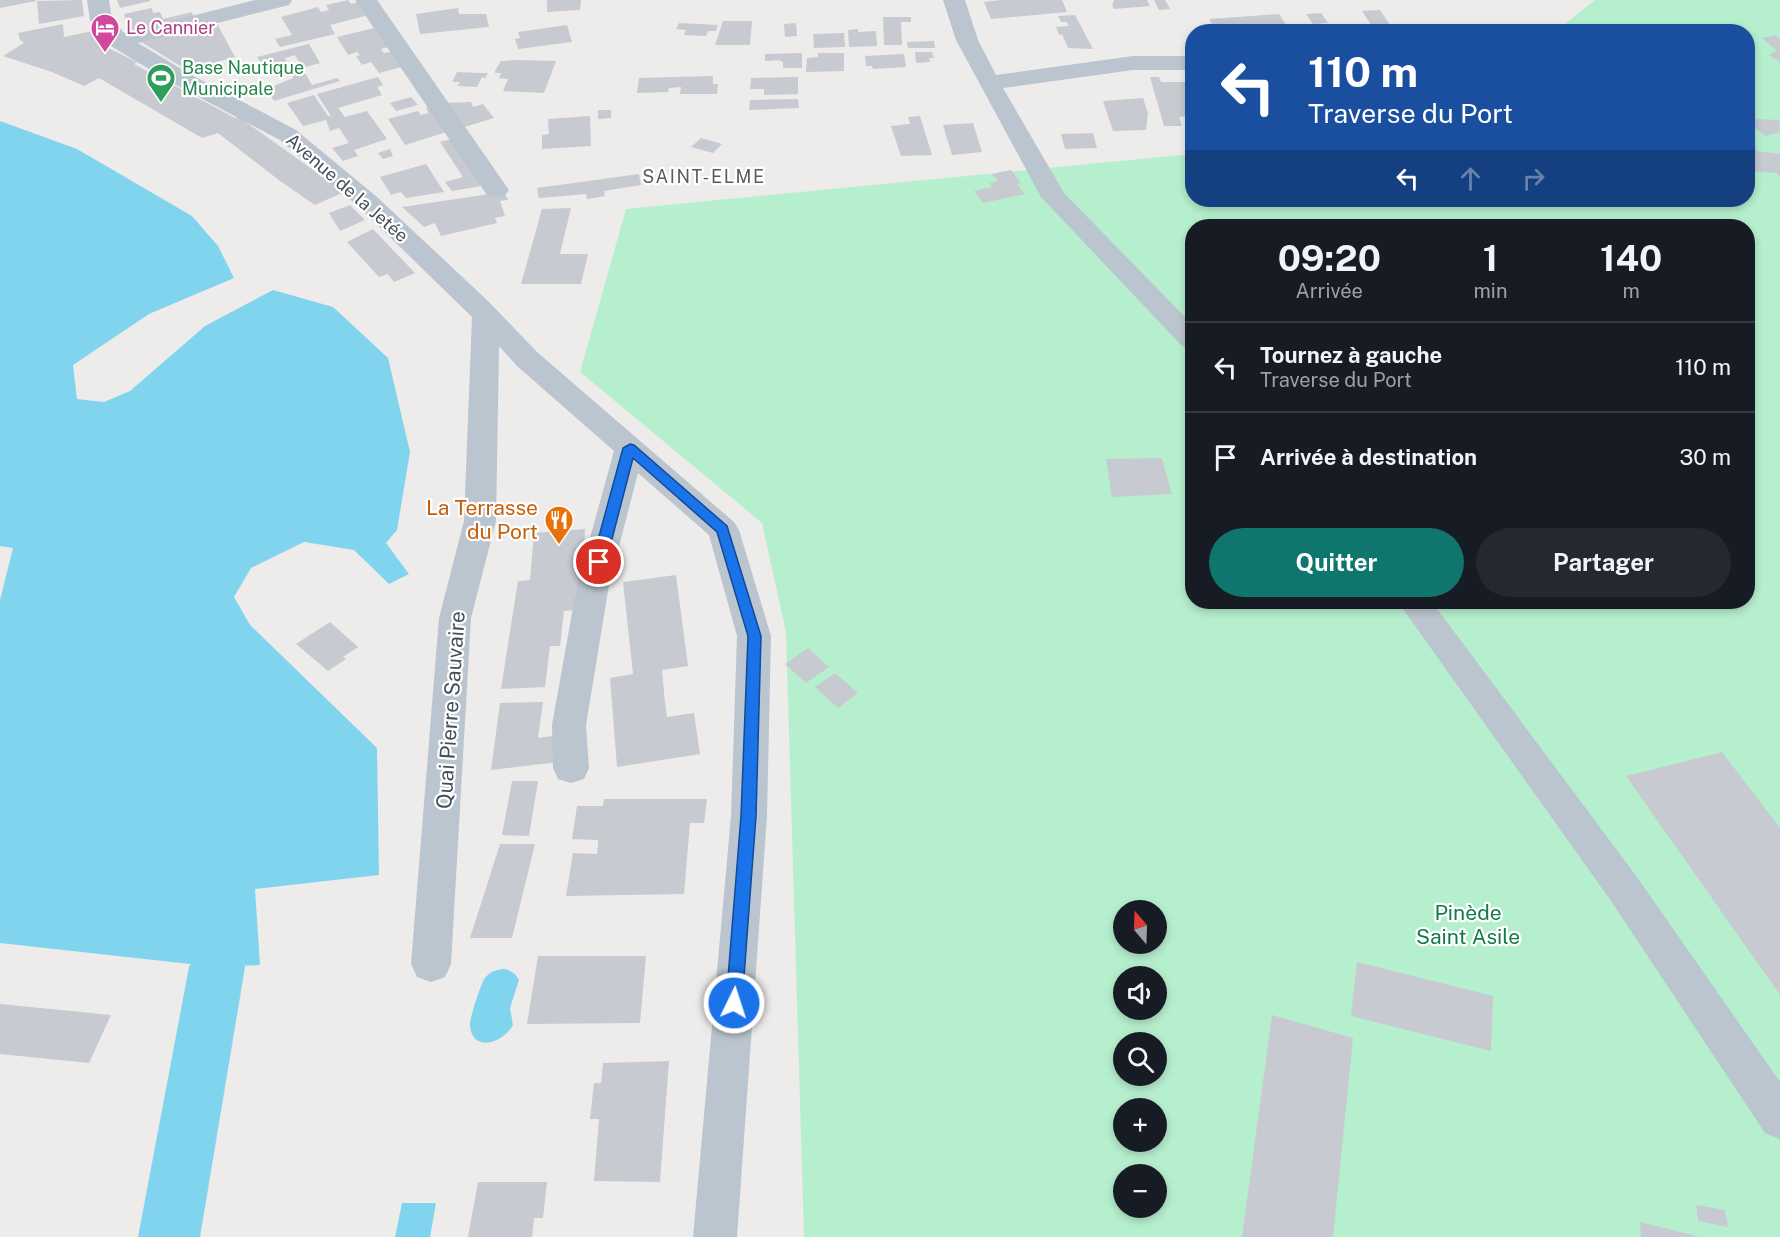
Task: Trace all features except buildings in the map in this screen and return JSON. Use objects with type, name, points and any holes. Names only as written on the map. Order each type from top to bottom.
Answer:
[{"type":"street","name":"Avenue de la Jetée","points":[[98,0],[101,20],[119,41],[180,78],[288,135],[368,202],[486,315],[527,359],[723,530],[754,636],[749,816],[715,1237]]},
{"type":"street","points":[[119,41],[218,8],[280,0]]},
{"type":"street","points":[[366,0],[495,190]]},
{"type":"street","points":[[954,0],[967,40],[1054,197],[1185,333]]},
{"type":"street","points":[[988,81],[1133,63],[1185,63]]},
{"type":"street","name":"Quai Pierre Sauvaire","points":[[431,964],[455,618],[480,521],[486,315]]},
{"type":"street","points":[[571,768],[569,725],[593,585],[630,448]]},
{"type":"street","points":[[1419,609],[1624,889],[1780,1118]]},
{"type":"green space","name":"Pinède Saint Asile","points":[[1595,0],[1780,0],[1780,1237],[804,1237],[786,632],[762,523],[580,372],[626,209],[1185,155],[1185,207],[1755,207],[1755,24],[1565,24]]},
{"type":"water","points":[[0,121],[77,149],[192,216],[218,246],[234,278],[149,314],[73,365],[77,399],[104,402],[130,391],[205,326],[273,290],[333,307],[388,358],[410,452],[397,530],[386,543],[409,574],[389,584],[354,550],[304,542],[251,568],[234,597],[250,625],[377,748],[379,875],[255,889],[260,965],[217,967],[0,943],[0,600],[13,548],[0,546]]},
{"type":"water","points":[[506,969],[515,974],[519,980],[510,1008],[513,1025],[509,1031],[496,1040],[483,1042],[477,1040],[472,1035],[470,1026],[481,987],[485,978],[494,971]]},
{"type":"water","points":[[402,1203],[436,1203],[430,1237],[395,1237]]},
{"type":"waterway","points":[[169,1237],[217,967]]},
{"type":"place","name":"Le Cannier","points":[[105,54]]},
{"type":"place","name":"Base Nautique Municipale","points":[[161,104]]},
{"type":"place","name":"La Terrasse du Port","points":[[559,546]]},
{"type":"district","name":"SAINT-ELME","points":[[704,177]]},
{"type":"route","points":[[599,562],[630,448],[723,530],[754,636],[749,816],[734,1003]]}]
